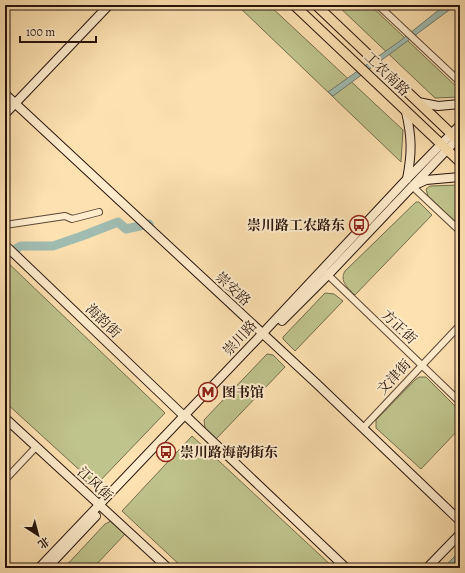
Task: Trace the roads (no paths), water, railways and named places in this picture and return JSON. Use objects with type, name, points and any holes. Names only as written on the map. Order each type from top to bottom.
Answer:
[{"type":"main road","name":"工农南路","points":[[294,5],[460,162]]},
{"type":"main road","name":"工农南路","points":[[316,5],[457,138]]},
{"type":"street","points":[[5,114],[109,5]]},
{"type":"street","points":[[378,5],[460,82]]},
{"type":"street","name":"崇安路","points":[[5,94],[363,428],[460,521]]},
{"type":"street","points":[[418,102],[438,106],[460,104]]},
{"type":"street","points":[[406,112],[411,133],[410,182],[460,230]]},
{"type":"street","name":"崇川路","points":[[47,568],[101,507],[410,182],[444,147],[457,138],[460,125]]},
{"type":"street","points":[[410,182],[460,177]]},
{"type":"street","points":[[5,225],[65,216],[72,219],[100,212]]},
{"type":"street","name":"海韵街","points":[[5,245],[346,568]]},
{"type":"street","name":"方正街","points":[[325,272],[460,402]]},
{"type":"street","name":"文津街","points":[[363,428],[460,325]]},
{"type":"street","name":"江风街","points":[[5,418],[168,568]]},
{"type":"street","points":[[5,480],[36,447]]},
{"type":"street","name":"崇川路","points":[[38,568],[101,507]]},
{"type":"street","points":[[427,568],[460,534]]},
{"type":"waterway","points":[[5,255],[21,246],[53,246],[118,222],[126,229],[149,224]]},
{"type":"place","name":"崇川路工农路东","points":[[359,225]]},
{"type":"place","name":"图书馆","points":[[208,392]]},
{"type":"place","name":"崇川路海韵街东","points":[[166,452]]}]
